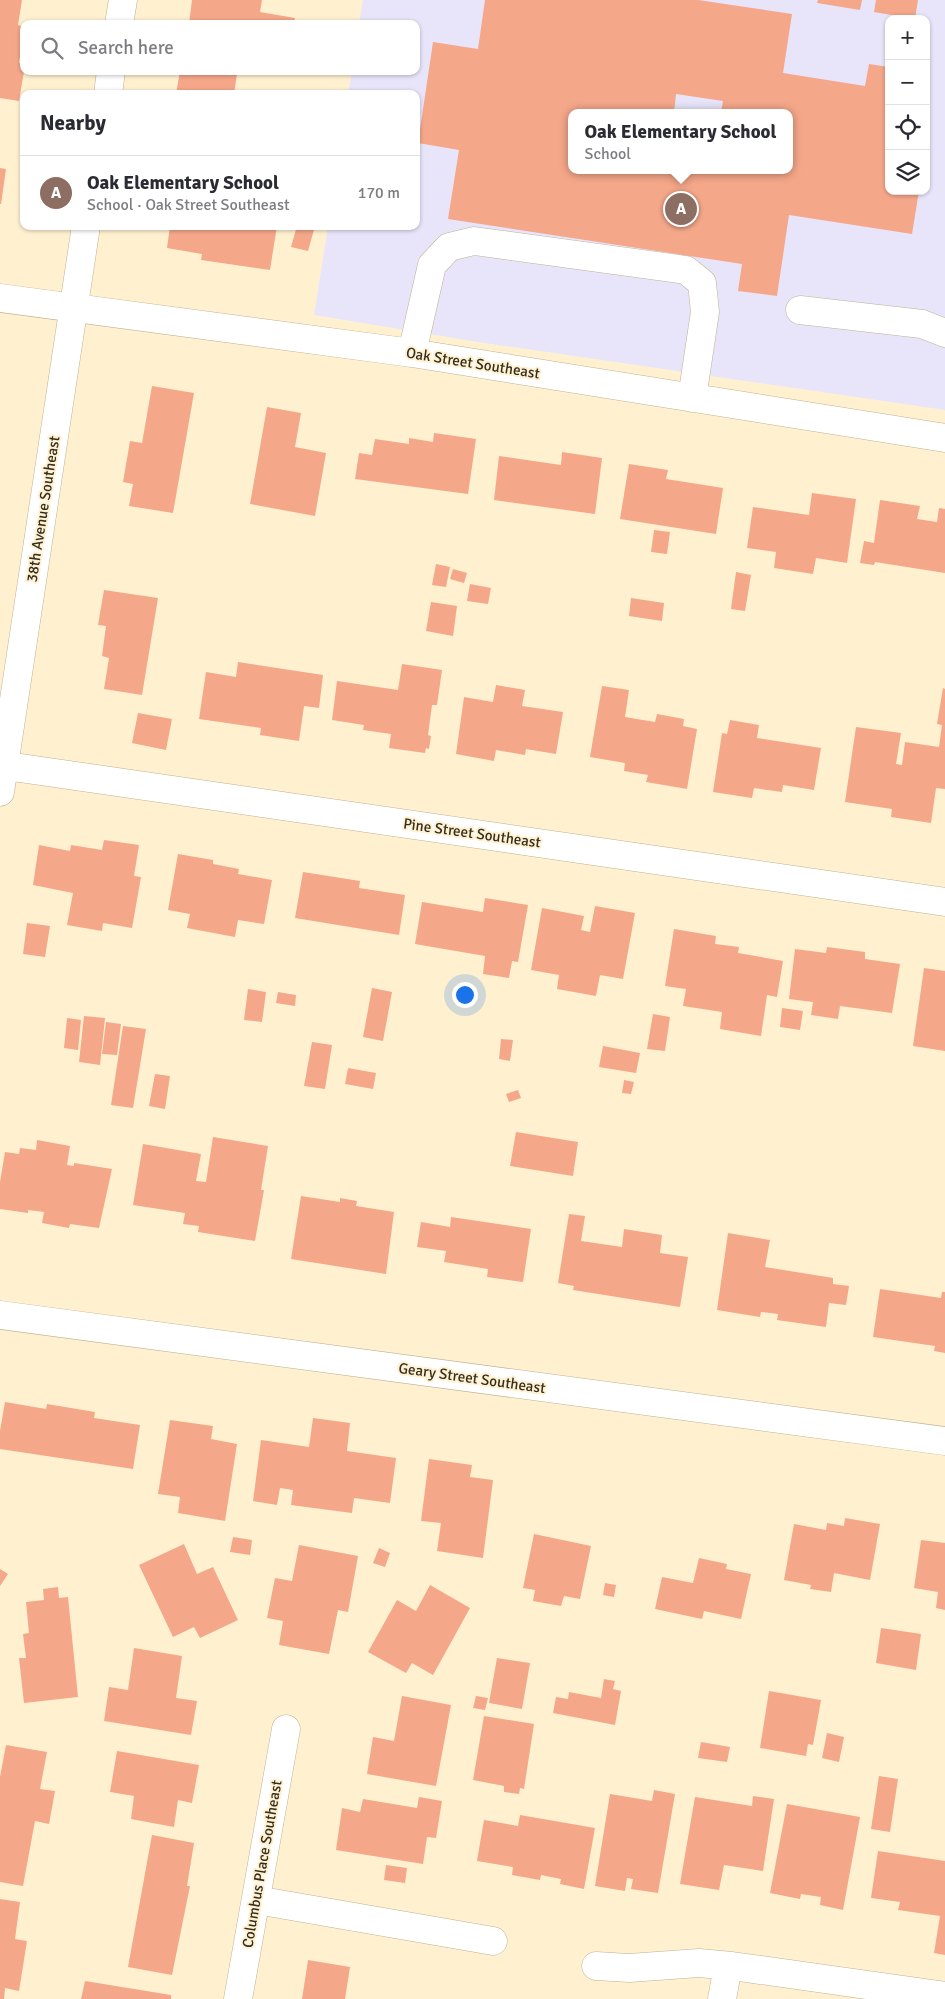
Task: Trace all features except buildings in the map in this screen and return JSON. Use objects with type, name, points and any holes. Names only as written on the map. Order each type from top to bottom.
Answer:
[{"type":"street","points":[[120,20],[122,0]]},
{"type":"street","points":[[109,90],[110,75]]},
{"type":"street","name":"38th Avenue Southeast","points":[[1,774],[85,230]]},
{"type":"street","points":[[412,353],[432,265],[449,247],[474,241],[686,270],[702,283],[705,312],[692,398]]},
{"type":"street","name":"Oak Street Southeast","points":[[0,298],[412,353],[692,398],[944,431]]},
{"type":"street","points":[[800,310],[922,324],[945,333]]},
{"type":"street","name":"Pine Street Southeast","points":[[1,774],[945,902]]},
{"type":"street","name":"Geary Street Southeast","points":[[0,1315],[945,1441]]},
{"type":"street","name":"Columbus Place Southeast","points":[[238,1999],[286,1729]]},
{"type":"street","points":[[256,1900],[493,1940]]},
{"type":"street","points":[[596,1966],[629,1968],[699,1963],[945,1996]]},
{"type":"street","points":[[722,1999],[728,1966]]},
{"type":"shaded area","points":[[363,0],[945,0],[945,410],[478,342],[314,315],[327,230],[420,230],[420,90],[349,90],[351,75],[420,75],[420,20],[360,20]]},
{"type":"place","name":"Oak Elementary School","points":[[681,209]]}]
